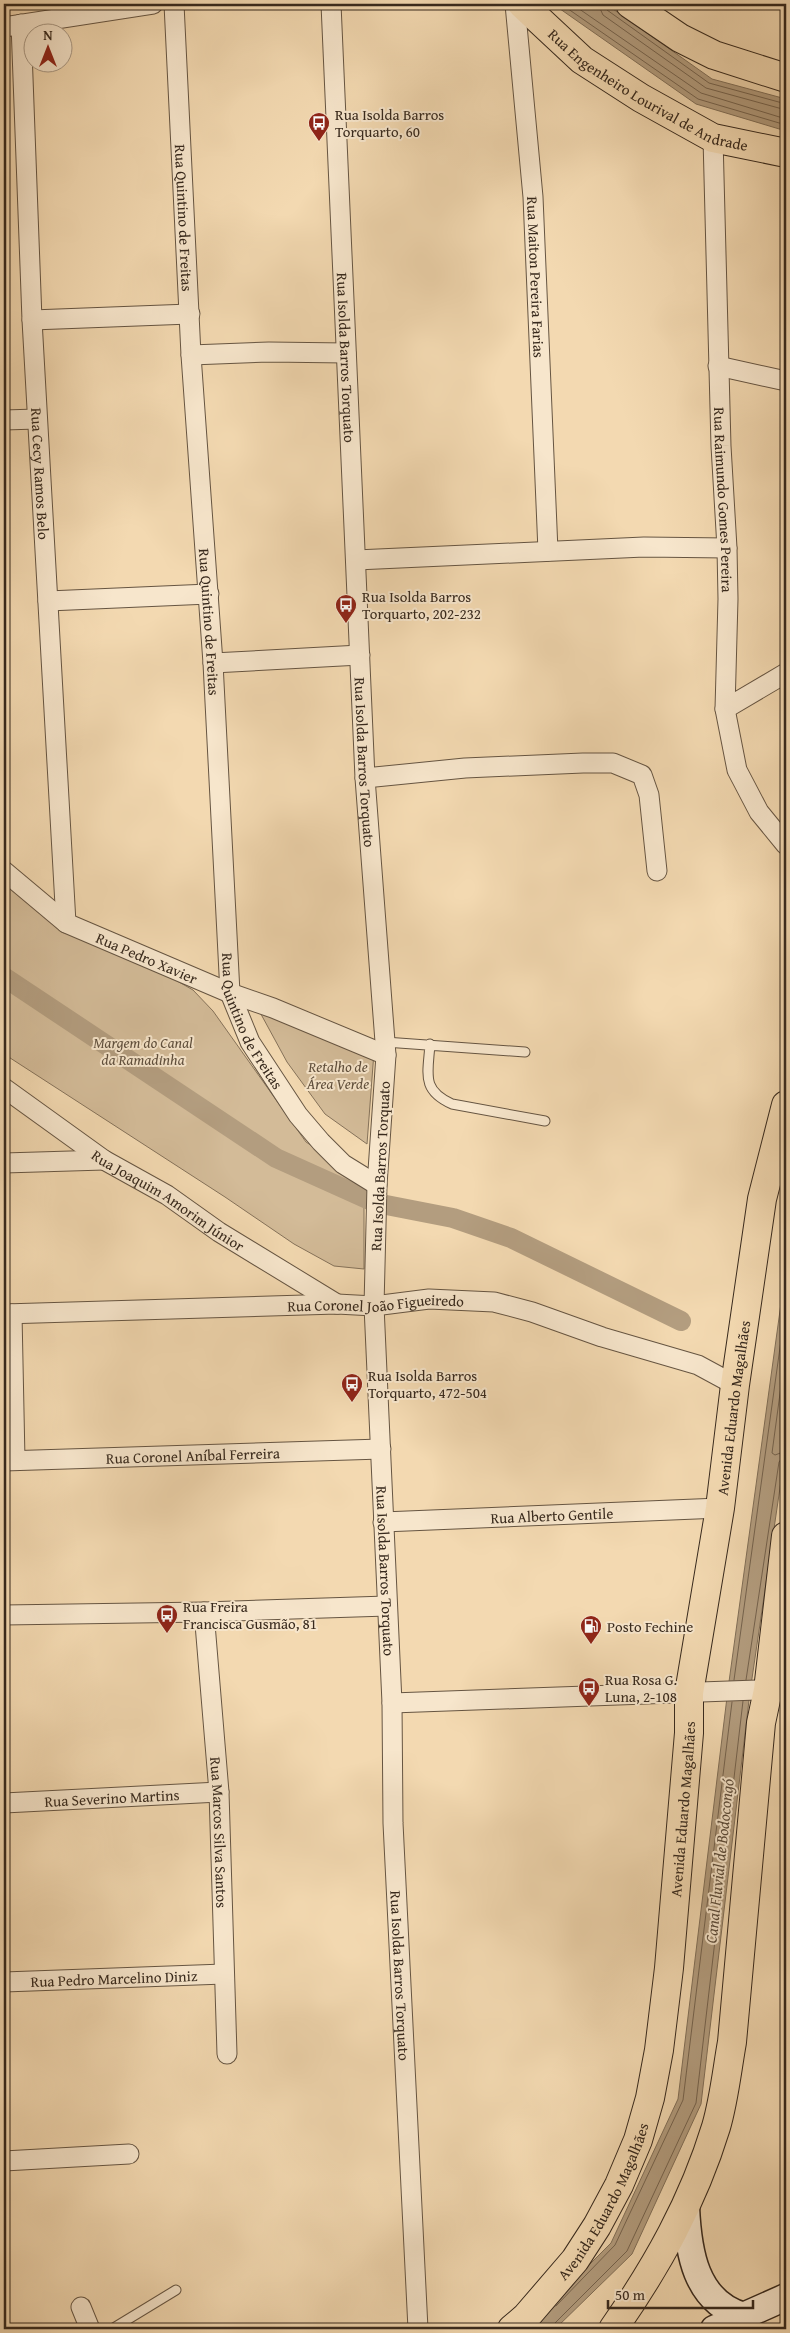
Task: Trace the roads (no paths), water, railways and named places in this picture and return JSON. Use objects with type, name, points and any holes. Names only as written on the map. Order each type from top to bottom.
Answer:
[{"type":"main road","name":"Rua Engenheiro Lourival de Andrade","points":[[522,4],[582,60],[641,98],[713,138],[786,153]]},
{"type":"main road","points":[[630,4],[680,38],[714,55],[786,78]]},
{"type":"main road","name":"Avenida Eduardo Magalhães","points":[[512,2329],[526,2317],[575,2260],[596,2226],[619,2185],[634,2149],[650,2098],[659,2050],[669,1968],[689,1733],[698,1692],[735,1385],[762,1199],[786,1105]]},
{"type":"main road","points":[[612,2329],[654,2268],[686,2207],[716,2126],[725,2088],[733,2033],[760,1724],[770,1689],[786,1536]]},
{"type":"street","points":[[12,25],[97,8],[153,4]]},
{"type":"street","name":"Rua Quintino de Freitas","points":[[174,4],[192,354],[209,594],[230,993],[250,1042],[298,1115],[343,1164],[377,1185]]},
{"type":"street","name":"Rua Isolda Barros Torquato","points":[[331,4],[365,778],[386,1049],[377,1185],[374,1306],[376,1393],[381,1449],[392,1703],[393,1823],[418,2329]]},
{"type":"street","name":"Rua Maiton Pereira Farias","points":[[515,4],[533,197],[548,551]]},
{"type":"street","name":"Rua Cecy Ramos Belo","points":[[12,25],[32,320],[66,923]]},
{"type":"street","name":"Rua Raimundo Gomes Pereira","points":[[713,138],[718,366],[727,548],[728,600],[725,709],[737,770],[759,812],[786,845]]},
{"type":"street","points":[[32,320],[190,314]]},
{"type":"street","points":[[192,354],[346,353]]},
{"type":"street","points":[[718,366],[786,381]]},
{"type":"street","points":[[4,420],[37,419]]},
{"type":"street","points":[[356,560],[644,547],[727,548]]},
{"type":"street","points":[[48,601],[209,594]]},
{"type":"street","points":[[213,663],[360,655]]},
{"type":"street","points":[[725,709],[786,673]]},
{"type":"street","points":[[365,778],[464,768],[613,763],[642,775],[649,795],[657,871]]},
{"type":"street","name":"Rua Pedro Xavier","points":[[4,871],[66,923],[230,993],[386,1049]]},
{"type":"street","name":"Rua Joaquim Amorim Júnior","points":[[4,1088],[104,1160],[167,1195],[219,1232],[337,1304]]},
{"type":"street","points":[[4,1163],[104,1160]]},
{"type":"street","name":"Rua Coronel João Figueiredo","points":[[8,1314],[337,1304],[374,1306],[429,1299],[494,1302],[532,1312],[602,1337],[698,1365],[735,1385]]},
{"type":"street","points":[[8,1314],[9,1461]]},
{"type":"street","name":"Rua Coronel Aníbal Ferreira","points":[[9,1461],[381,1449]]},
{"type":"street","name":"Rua Alberto Gentile","points":[[383,1522],[720,1508]]},
{"type":"street","points":[[4,1615],[204,1612],[387,1606]]},
{"type":"street","name":"Rua Marcos Silva Santos","points":[[204,1612],[219,1792],[227,2054]]},
{"type":"street","points":[[392,1703],[770,1689]]},
{"type":"street","name":"Rua Severino Martins","points":[[4,1802],[219,1792]]},
{"type":"street","name":"Rua Pedro Marcelino Diniz","points":[[4,1982],[224,1974]]},
{"type":"street","points":[[4,2161],[129,2154]]},
{"type":"street","points":[[686,2207],[687,2237],[706,2289],[716,2302],[729,2312],[744,2316]]},
{"type":"street","points":[[714,2329],[786,2297]]},
{"type":"street","points":[[81,2307],[90,2329]]},
{"type":"lane","points":[[386,1049],[430,1044],[525,1052]]},
{"type":"lane","points":[[430,1044],[428,1078],[433,1093],[444,1101],[545,1121]]},
{"type":"lane","points":[[112,2329],[176,2290]]},
{"type":"water","points":[[553,4],[606,4],[712,79],[786,99],[786,131],[696,104]]},
{"type":"water","name":"Canal Fluvial de Bodocongó","points":[[786,1267],[786,1447],[750,1692],[701,2104],[632,2254],[555,2329],[525,2329],[611,2243],[678,2099],[728,1689]]},
{"type":"waterway","points":[[4,977],[276,1158],[376,1203],[453,1218],[511,1238],[681,1321]]},
{"type":"place","name":"Rua Isolda Barros Torquarto, 60","points":[[319,142]]},
{"type":"place","name":"Rua Isolda Barros Torquarto, 202-232","points":[[346,624]]},
{"type":"place","name":"Rua Isolda Barros Torquarto, 472-504","points":[[352,1403]]},
{"type":"place","name":"Rua Freira Francisca Gusmão, 81","points":[[167,1634]]},
{"type":"place","name":"Posto Fechine","points":[[591,1645]]},
{"type":"place","name":"Rua Rosa G. Luna, 2-108","points":[[589,1707]]},
{"type":"park label","name":"Margem do Canal da Ramadinha","points":[[143,1050]]},
{"type":"park label","name":"Retalho de Área Verde","points":[[338,1074]]}]
